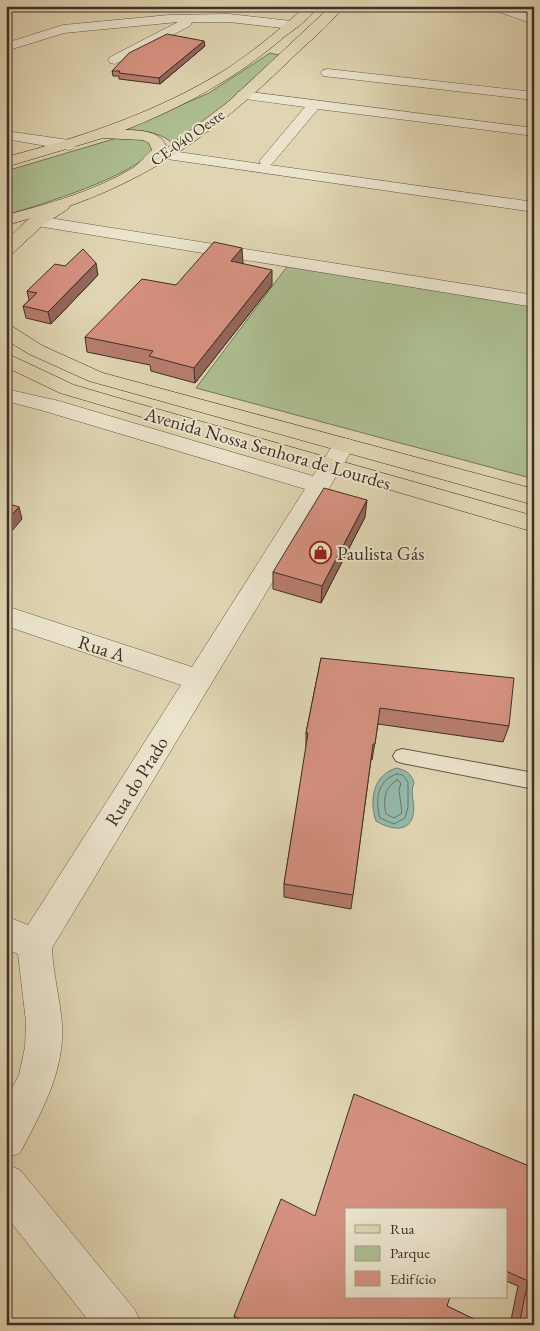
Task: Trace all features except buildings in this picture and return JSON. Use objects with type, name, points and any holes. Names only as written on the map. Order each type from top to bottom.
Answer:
[{"type":"main road","name":"CE-040 Oeste","points":[[6,162],[93,137],[124,125],[208,84],[257,53],[313,6]]},
{"type":"main road","name":"CE-040 Oeste","points":[[6,220],[62,205],[166,156],[243,95],[338,6]]},
{"type":"main road","points":[[93,137],[133,134],[152,138],[158,142],[160,151],[138,170]]},
{"type":"main road","points":[[6,250],[37,221],[62,205]]},
{"type":"main road","name":"Avenida Nossa Senhora de Lourdes","points":[[6,331],[36,350],[96,377],[331,465],[534,497]]},
{"type":"main road","name":"Avenida Nossa Senhora de Lourdes","points":[[6,359],[67,389],[114,404],[534,524]]},
{"type":"street","points":[[491,6],[534,20]]},
{"type":"street","points":[[274,22],[285,12]]},
{"type":"street","points":[[6,47],[62,29],[196,18],[230,18],[291,25]]},
{"type":"street","points":[[115,60],[196,18]]},
{"type":"street","points":[[328,72],[534,96]]},
{"type":"street","points":[[243,95],[534,132]]},
{"type":"street","points":[[267,161],[315,104]]},
{"type":"street","points":[[6,135],[69,144]]},
{"type":"street","points":[[166,156],[534,207]]},
{"type":"street","points":[[37,221],[534,301]]},
{"type":"street","points":[[6,383],[51,406]]},
{"type":"street","points":[[6,395],[331,465]]},
{"type":"street","name":"Rua do Prado","points":[[6,1139],[34,1087],[42,1057],[45,1034],[35,961],[21,939],[199,680],[331,465]]},
{"type":"street","name":"Rua A","points":[[6,616],[199,680]]},
{"type":"street","points":[[6,1184],[120,1325]]},
{"type":"lane","points":[[402,756],[534,781]]},
{"type":"green space","points":[[270,53],[279,55],[228,102],[171,147],[170,141],[159,135],[123,130],[209,93]]},
{"type":"green space","points":[[117,138],[148,139],[156,149],[143,160],[107,179],[64,196],[6,215],[6,171]]},
{"type":"green space","points":[[289,264],[534,304],[534,479],[196,388]]},
{"type":"water","points":[[397,768],[408,773],[414,783],[412,791],[413,815],[411,821],[402,828],[386,826],[376,821],[373,805],[373,797],[378,782],[389,771]]},
{"type":"place","name":"Paulista Gás","points":[[321,553]]}]
